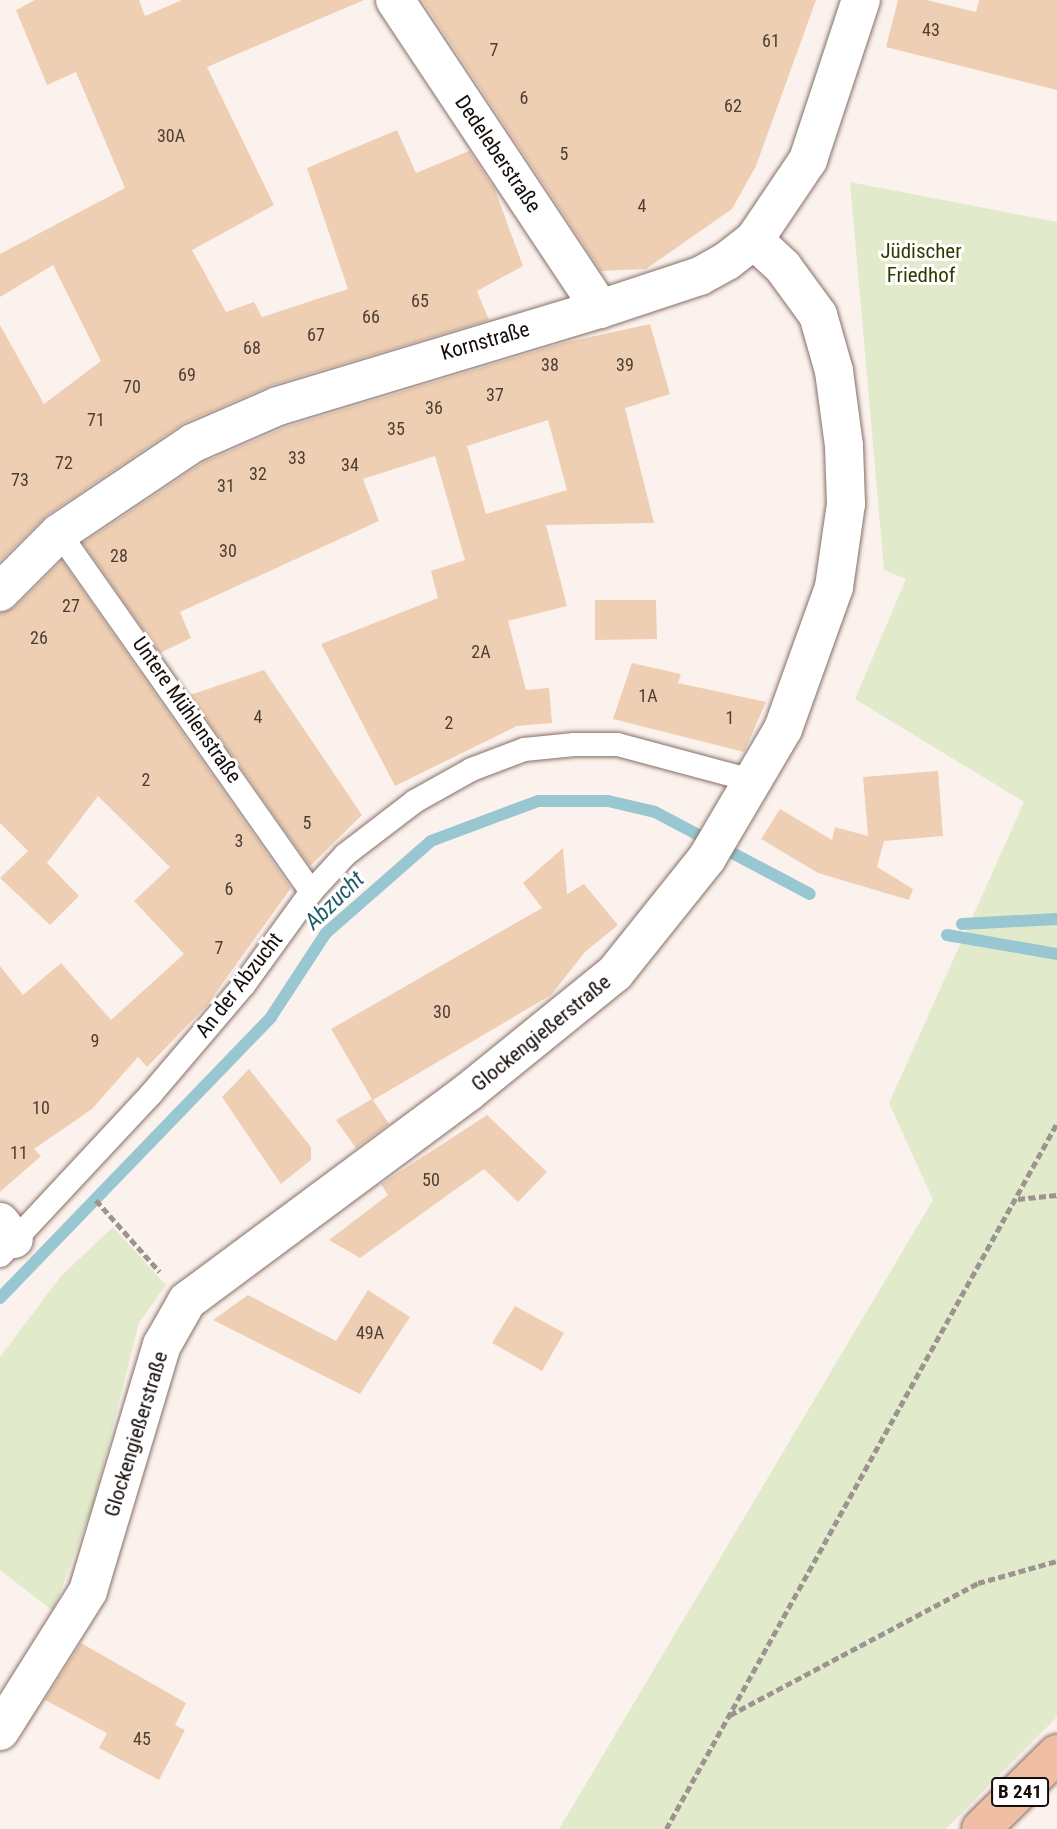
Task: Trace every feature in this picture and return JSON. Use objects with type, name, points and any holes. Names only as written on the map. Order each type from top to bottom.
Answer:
[{"type":"main road","name":"B 241","points":[[981,1829],[1057,1754]]},
{"type":"street","name":"Dedeleberstraße","points":[[395,0],[600,309]]},
{"type":"street","name":"Kornstraße","points":[[0,592],[59,533],[193,443],[278,406],[700,276],[754,240],[808,160],[861,0]]},
{"type":"street","name":"Glockengießerstraße","points":[[0,1731],[88,1591],[162,1345],[187,1301],[583,1004],[632,953],[707,858],[755,781],[783,729],[824,625],[846,504],[844,446],[827,338],[808,298],[754,240]]},
{"type":"lane","name":"Untere Mühlenstraße","points":[[59,533],[312,891]]},
{"type":"lane","name":"An der Abzucht","points":[[5,1239],[159,1083],[243,985],[312,891],[345,854],[414,801],[471,769],[524,749],[617,744],[755,781]]},
{"type":"path","points":[[666,1829],[1018,1199],[1057,1123]]},
{"type":"path","points":[[1018,1199],[1057,1195]]},
{"type":"path","points":[[117,1223],[187,1301]]},
{"type":"path","points":[[729,1716],[978,1583],[1057,1561]]},
{"type":"green space","name":"Jüdischer Friedhof","points":[[850,182],[1057,222],[1057,1717],[946,1829],[559,1829],[933,1200],[889,1103],[1024,802],[855,699],[906,579],[884,570]]},
{"type":"green space","points":[[113,1227],[166,1285],[139,1323],[93,1505],[53,1611],[0,1570],[0,1357],[61,1276]]},
{"type":"building","points":[[35,0],[139,0],[145,16],[182,0],[364,0],[207,67],[274,205],[192,250],[226,312],[254,302],[262,317],[348,289],[307,168],[397,130],[416,173],[469,151],[495,190],[523,266],[477,291],[489,320],[272,385],[184,423],[47,515],[0,561],[0,325],[44,404],[101,361],[53,265],[0,297],[0,254],[125,188],[76,72],[47,85],[16,10]]},
{"type":"building","points":[[422,0],[816,0],[756,166],[732,209],[646,269],[601,271]]},
{"type":"building","points":[[898,0],[926,0],[976,12],[979,0],[1057,0],[1057,90],[886,47]]},
{"type":"building","points":[[650,324],[670,394],[625,408],[654,523],[546,525],[567,606],[508,621],[526,690],[549,688],[552,723],[517,726],[395,786],[321,644],[438,598],[431,571],[465,560],[435,456],[363,479],[379,521],[180,612],[191,638],[160,653],[83,543],[204,462],[286,427],[563,343]],"holes":[[[548,420],[567,490],[486,514],[467,446]]]},
{"type":"building","points":[[62,561],[291,888],[207,1005],[147,1067],[138,1057],[92,1109],[34,1149],[41,1156],[0,1192],[0,966],[23,995],[61,963],[111,1020],[184,954],[134,901],[170,867],[98,796],[47,863],[79,896],[50,925],[0,878],[28,851],[0,823],[0,613],[15,607]]},
{"type":"building","points":[[595,600],[656,600],[657,639],[595,640]]},
{"type":"building","points":[[632,663],[681,674],[678,683],[766,702],[744,752],[613,719]]},
{"type":"building","points":[[264,670],[362,815],[310,866],[190,695]]},
{"type":"building","points":[[938,771],[943,836],[884,841],[877,867],[913,889],[909,900],[818,873],[761,839],[780,809],[832,840],[835,827],[868,836],[863,777]]},
{"type":"building","points":[[563,848],[567,894],[584,884],[618,925],[585,952],[551,995],[373,1100],[389,1124],[356,1148],[336,1120],[372,1099],[331,1029],[542,908],[523,883]]},
{"type":"building","points":[[249,1069],[311,1147],[311,1160],[281,1184],[222,1097]]},
{"type":"building","points":[[487,1115],[547,1172],[518,1202],[484,1169],[360,1258],[329,1240],[388,1195],[381,1184]]},
{"type":"building","points":[[368,1290],[410,1317],[360,1394],[213,1320],[248,1295],[336,1341]]},
{"type":"building","points":[[515,1306],[564,1333],[542,1371],[492,1343]]},
{"type":"building","points":[[81,1643],[186,1703],[175,1725],[185,1730],[159,1780],[99,1748],[107,1733],[45,1700]]},
{"type":"waterway","name":"Abzucht","points":[[0,1298],[271,1017],[326,933],[431,841],[538,801],[608,801],[655,812],[810,894]]},
{"type":"waterway","points":[[962,924],[1057,919]]},
{"type":"waterway","name":"Abzucht","points":[[947,935],[1057,954]]}]
